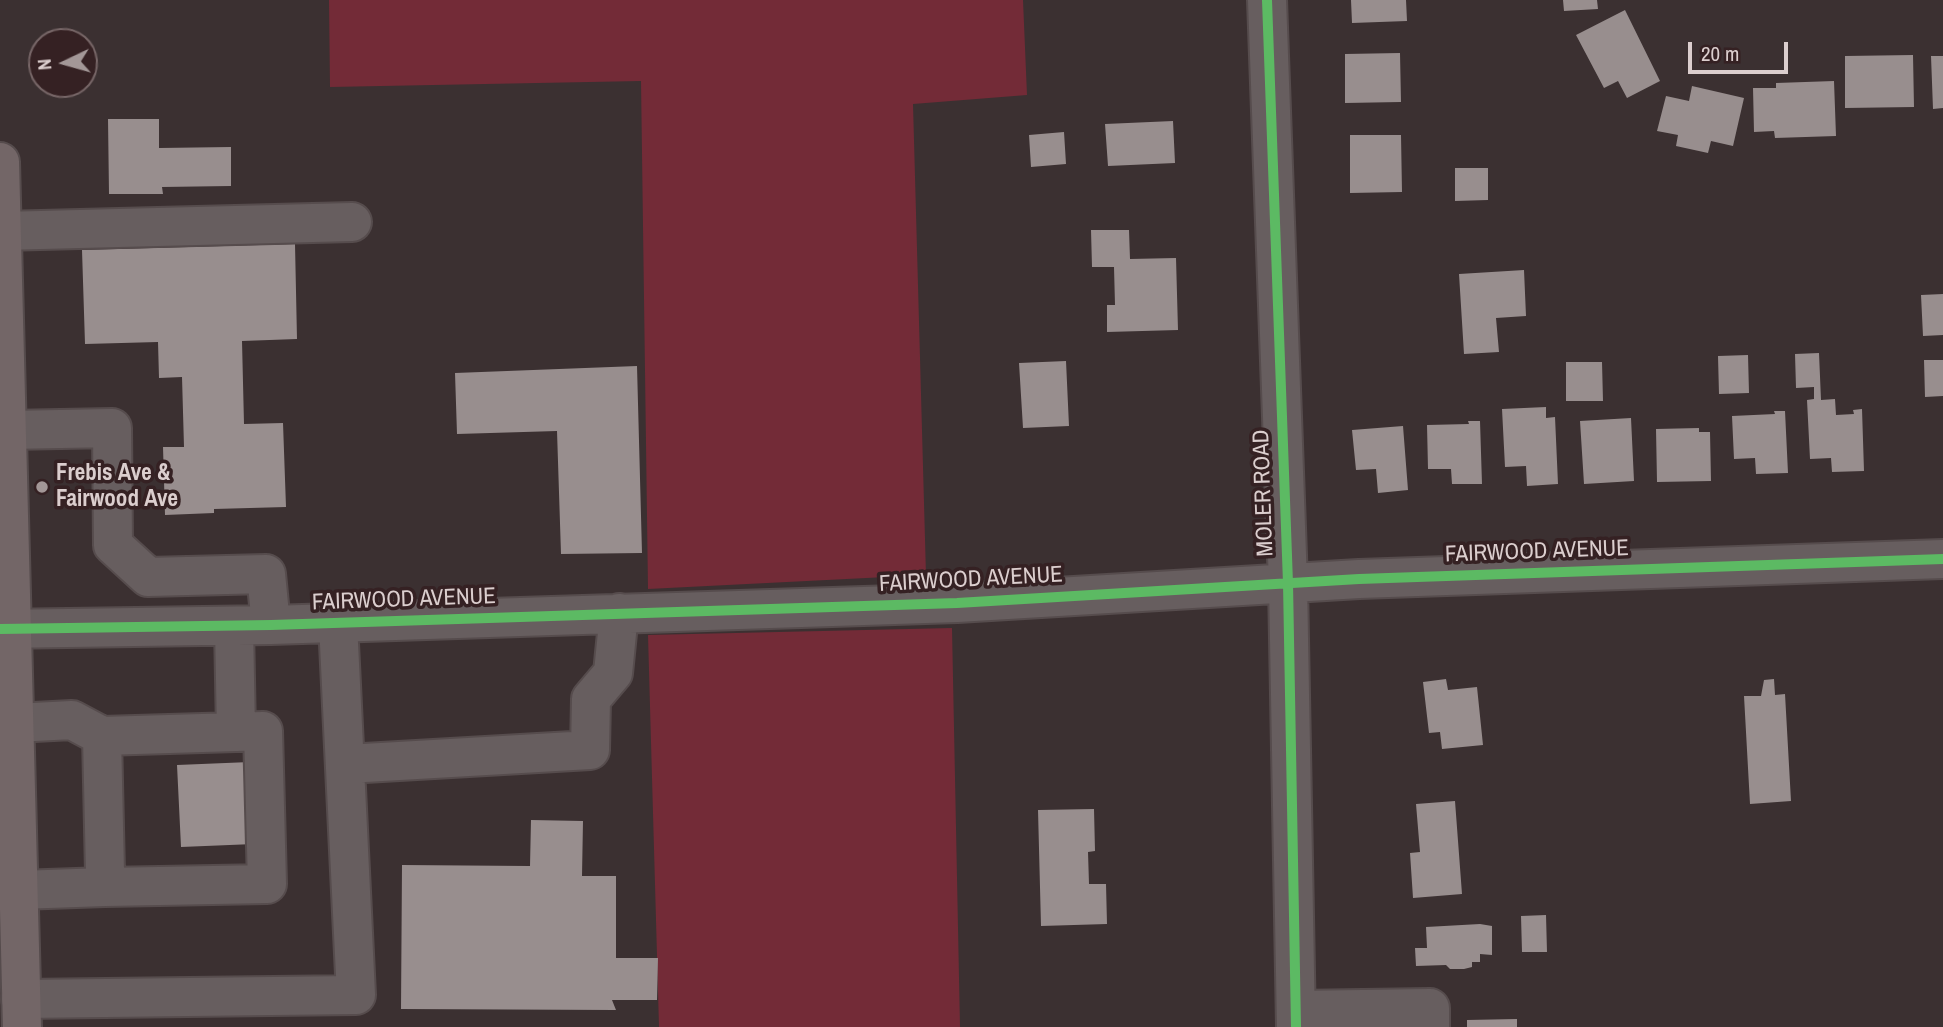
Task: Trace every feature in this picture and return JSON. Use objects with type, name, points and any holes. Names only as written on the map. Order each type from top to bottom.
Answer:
[{"type":"main road","points":[[0,162],[9,430],[7,629],[15,723],[22,1013]]},
{"type":"street","name":"MOLER ROAD","points":[[1268,0],[1288,583],[1296,1018]]},
{"type":"street","points":[[2,231],[352,222]]},
{"type":"street","points":[[9,430],[112,428],[113,545],[148,577],[266,574],[252,626],[236,732]]},
{"type":"street","name":"FAIRWOOD AVENUE","points":[[7,629],[252,626],[957,603],[1288,583],[1943,559]]},
{"type":"street","points":[[347,764],[590,750],[591,699],[613,673],[618,612]]},
{"type":"street","points":[[22,1013],[356,995],[347,764],[338,623]]},
{"type":"street","points":[[15,723],[72,720],[102,736],[263,731],[267,884],[19,890]]},
{"type":"street","points":[[102,736],[105,887]]},
{"type":"street","points":[[1296,1018],[1430,1008],[1430,1027]]},
{"type":"shaded area","points":[[329,0],[1023,0],[1027,95],[913,104],[926,575],[648,589],[641,81],[330,87]]},
{"type":"shaded area","points":[[952,628],[960,1027],[659,1027],[648,635]]},
{"type":"building","points":[[1351,0],[1406,0],[1407,21],[1352,23]]},
{"type":"building","points":[[1563,0],[1597,0],[1598,9],[1564,11]]},
{"type":"building","points":[[1625,10],[1660,81],[1627,98],[1618,81],[1604,88],[1576,35]]},
{"type":"building","points":[[1400,53],[1401,102],[1345,103],[1345,54]]},
{"type":"building","points":[[1913,55],[1914,107],[1845,108],[1845,56]]},
{"type":"building","points":[[1931,56],[1943,56],[1943,108],[1933,109]]},
{"type":"building","points":[[1834,81],[1836,136],[1775,138],[1774,131],[1754,132],[1753,88],[1776,88],[1776,83]]},
{"type":"building","points":[[1692,86],[1744,98],[1733,146],[1711,141],[1708,153],[1676,146],[1678,135],[1657,131],[1666,96],[1689,101]]},
{"type":"building","points":[[108,119],[159,119],[159,148],[231,147],[231,186],[162,187],[163,194],[109,194]]},
{"type":"building","points":[[1173,121],[1175,163],[1108,166],[1105,124]]},
{"type":"building","points":[[1064,132],[1066,164],[1031,167],[1029,135]]},
{"type":"building","points":[[1350,135],[1401,135],[1402,192],[1350,193]]},
{"type":"building","points":[[1455,168],[1488,168],[1488,200],[1455,201]]},
{"type":"building","points":[[1091,230],[1129,230],[1130,259],[1176,258],[1178,330],[1107,332],[1107,305],[1115,305],[1114,267],[1092,267]]},
{"type":"building","points":[[295,244],[297,339],[242,341],[244,424],[283,423],[286,507],[214,509],[214,513],[165,515],[163,447],[184,447],[182,377],[159,378],[158,342],[85,344],[82,250]]},
{"type":"building","points":[[1524,270],[1526,316],[1496,318],[1499,352],[1464,354],[1459,274]]},
{"type":"building","points":[[1943,294],[1943,335],[1923,336],[1921,295]]},
{"type":"building","points":[[1819,353],[1821,400],[1835,399],[1836,415],[1854,414],[1853,410],[1862,409],[1864,471],[1832,472],[1831,458],[1810,459],[1807,400],[1814,399],[1814,387],[1796,388],[1795,354]]},
{"type":"building","points":[[1748,355],[1749,393],[1719,394],[1718,356]]},
{"type":"building","points":[[1924,360],[1943,360],[1943,396],[1925,397]]},
{"type":"building","points":[[1066,361],[1069,426],[1023,428],[1019,363]]},
{"type":"building","points":[[1566,362],[1602,362],[1603,401],[1566,401]]},
{"type":"building","points":[[637,366],[642,553],[561,554],[557,431],[457,434],[455,373]]},
{"type":"building","points":[[1546,407],[1546,418],[1555,417],[1558,484],[1527,486],[1526,466],[1505,467],[1502,409]]},
{"type":"building","points":[[1774,411],[1785,411],[1788,473],[1756,474],[1755,458],[1734,459],[1732,416],[1775,414]]},
{"type":"building","points":[[1631,418],[1634,481],[1584,484],[1580,421]]},
{"type":"building","points":[[1468,421],[1480,421],[1482,484],[1452,484],[1451,469],[1428,469],[1427,425],[1469,424]]},
{"type":"building","points":[[1403,426],[1408,490],[1378,493],[1376,469],[1356,470],[1352,430]]},
{"type":"building","points":[[1699,428],[1699,432],[1710,432],[1711,481],[1657,482],[1656,429]]},
{"type":"building","points":[[1446,679],[1448,690],[1477,687],[1483,745],[1442,749],[1440,732],[1429,733],[1423,682]]},
{"type":"building","points":[[1774,679],[1775,695],[1785,694],[1791,801],[1750,804],[1744,696],[1761,696],[1764,680]]},
{"type":"building","points":[[250,762],[254,844],[181,847],[177,765]]},
{"type":"building","points":[[1455,801],[1462,894],[1413,898],[1410,853],[1420,852],[1416,804]]},
{"type":"building","points":[[1094,809],[1095,851],[1088,852],[1089,884],[1106,884],[1107,924],[1041,926],[1038,810]]},
{"type":"building","points":[[531,820],[583,821],[582,876],[616,876],[616,958],[658,958],[657,1000],[612,1000],[616,1010],[401,1009],[402,865],[530,866]]},
{"type":"building","points":[[1546,915],[1547,952],[1522,952],[1521,916]]},
{"type":"building","points":[[1480,924],[1492,926],[1492,955],[1480,954],[1480,962],[1472,962],[1472,967],[1464,969],[1450,969],[1446,965],[1416,966],[1415,948],[1427,948],[1426,927]]},
{"type":"building","points":[[1517,1019],[1517,1027],[1467,1027],[1467,1020]]},
{"type":"cycle path","points":[[1267,0],[1288,583],[1296,1027]]},
{"type":"cycle path","points":[[0,629],[271,625],[957,603],[1359,579],[1943,559]]},
{"type":"place","name":"Frebis Ave & Fairwood Ave","points":[[42,487]]}]
